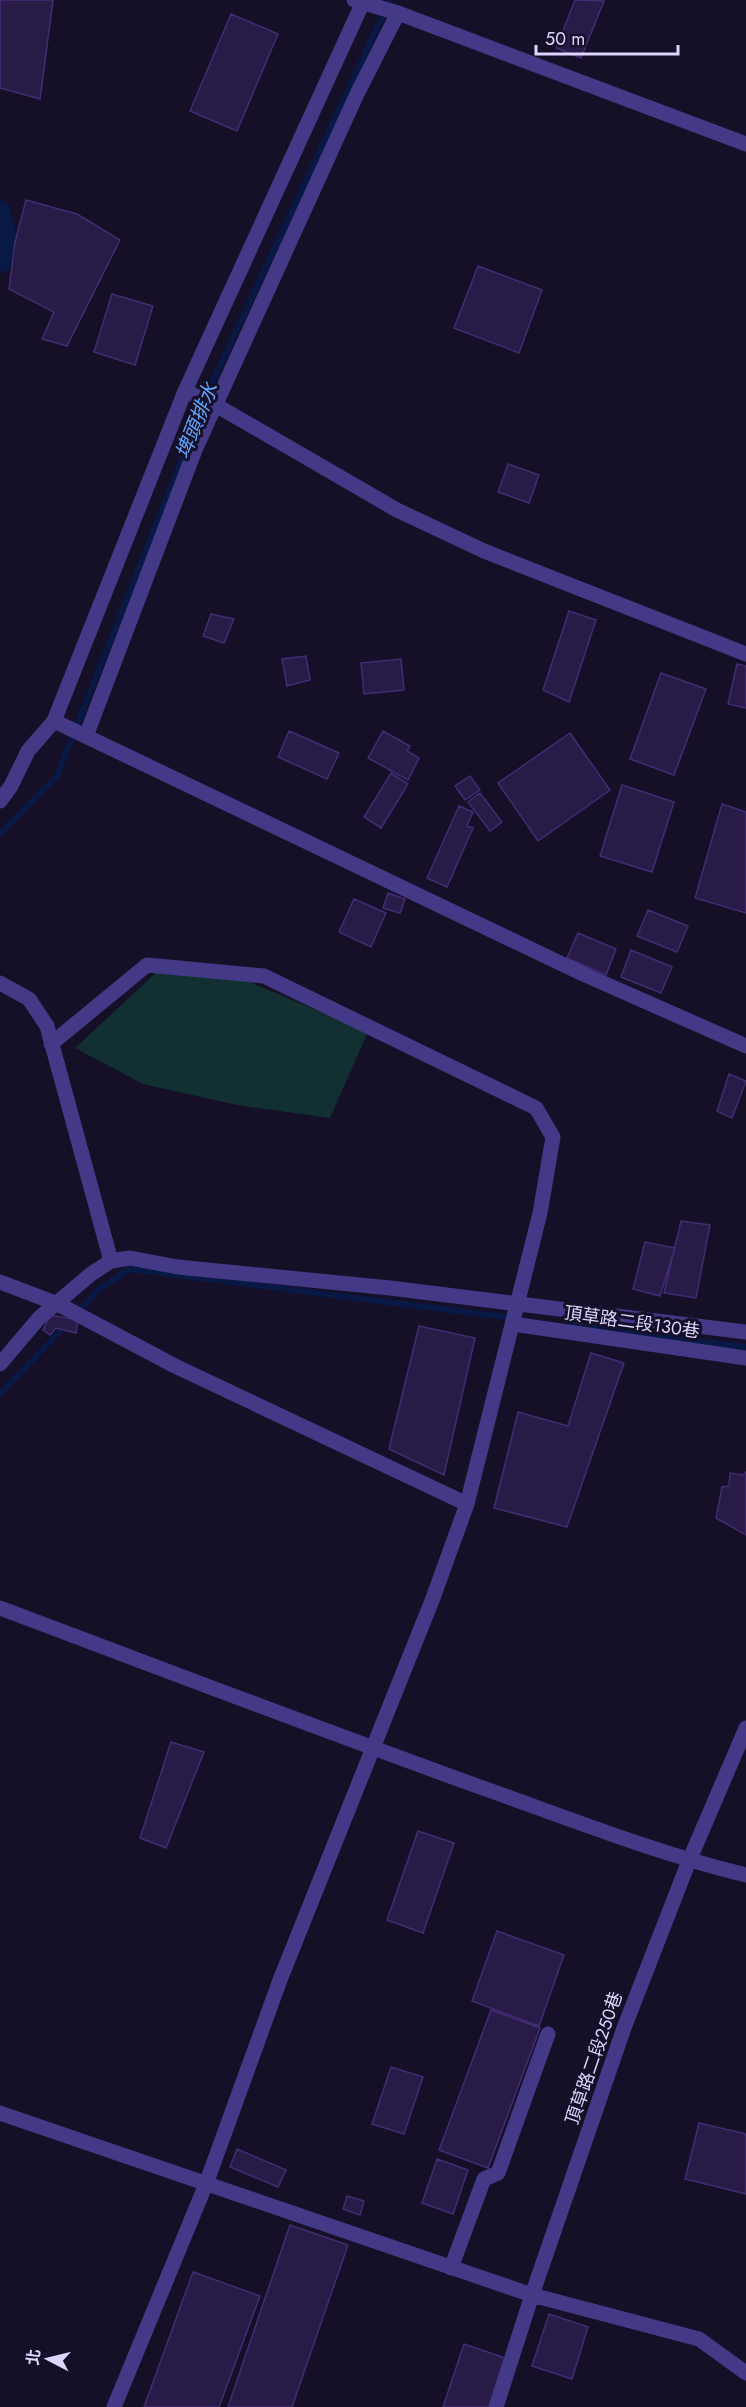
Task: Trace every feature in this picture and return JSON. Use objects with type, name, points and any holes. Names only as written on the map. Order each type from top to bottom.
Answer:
[{"type":"street","points":[[0,801],[11,786],[28,751],[54,722],[185,391],[360,1],[398,13],[746,144]]},
{"type":"street","points":[[86,735],[214,404],[357,94],[398,13]]},
{"type":"street","points":[[185,391],[214,404],[397,510],[484,551],[746,654]]},
{"type":"street","points":[[54,722],[86,735],[583,974],[746,1046]]},
{"type":"street","points":[[51,1044],[147,965],[264,976],[536,1108],[554,1137],[540,1213],[467,1504],[433,1598],[280,1980],[206,2184],[114,2407]]},
{"type":"street","points":[[0,983],[29,999],[46,1026],[111,1261]]},
{"type":"street","points":[[0,1365],[39,1318],[91,1274],[111,1261],[130,1258],[178,1267],[390,1288],[514,1315],[746,1332]]},
{"type":"street","points":[[0,1282],[58,1304],[175,1366],[467,1504]]},
{"type":"street","name":"頂草路二段130巷","points":[[514,1315],[746,1358]]},
{"type":"street","points":[[0,1608],[372,1749],[689,1861],[746,1875]]},
{"type":"street","name":"頂草路二段250巷","points":[[496,2407],[624,2028],[689,1861],[746,1728]]},
{"type":"street","points":[[451,2268],[484,2179],[498,2173],[548,2034]]},
{"type":"street","points":[[0,2113],[532,2295],[699,2339],[746,2373]]},
{"type":"green space","points":[[160,969],[238,977],[368,1032],[330,1118],[237,1105],[143,1084],[75,1048]]},
{"type":"building","points":[[0,0],[53,0],[40,99],[0,88]]},
{"type":"building","points":[[575,0],[604,1],[581,58],[556,48]]},
{"type":"building","points":[[231,14],[278,34],[237,131],[190,111]]},
{"type":"building","points":[[26,200],[77,214],[120,240],[67,346],[42,339],[54,312],[9,289],[15,242]]},
{"type":"building","points":[[478,266],[542,290],[519,353],[454,328]]},
{"type":"building","points":[[112,294],[153,306],[135,365],[94,352]]},
{"type":"building","points":[[508,464],[539,475],[529,503],[498,492]]},
{"type":"building","points":[[569,611],[596,620],[569,702],[543,690]]},
{"type":"building","points":[[211,614],[234,619],[224,643],[203,636]]},
{"type":"building","points":[[306,656],[310,680],[287,686],[282,659]]},
{"type":"building","points":[[401,659],[404,690],[364,694],[361,663]]},
{"type":"building","points":[[737,664],[746,666],[746,708],[728,704]]},
{"type":"building","points":[[661,673],[706,689],[674,775],[630,759]]},
{"type":"building","points":[[289,731],[339,753],[327,779],[278,757]]},
{"type":"building","points":[[383,731],[410,746],[407,751],[419,758],[408,780],[368,758]]},
{"type":"building","points":[[570,733],[610,790],[538,841],[498,783]]},
{"type":"building","points":[[391,773],[408,784],[381,828],[364,817]]},
{"type":"building","points":[[470,776],[480,790],[465,800],[455,786]]},
{"type":"building","points":[[622,785],[674,802],[652,872],[600,856]]},
{"type":"building","points":[[480,793],[502,822],[490,831],[468,802]]},
{"type":"building","points":[[722,804],[746,812],[746,913],[695,898]]},
{"type":"building","points":[[459,806],[473,812],[467,826],[473,828],[447,887],[427,878]]},
{"type":"building","points":[[388,893],[405,899],[400,913],[383,908]]},
{"type":"building","points":[[354,899],[386,913],[371,947],[339,932]]},
{"type":"building","points":[[648,910],[688,926],[677,952],[637,936]]},
{"type":"building","points":[[578,933],[616,949],[606,975],[567,958]]},
{"type":"building","points":[[631,950],[672,967],[661,993],[621,977]]},
{"type":"building","points":[[729,1074],[746,1081],[732,1118],[717,1111]]},
{"type":"building","points":[[681,1221],[710,1225],[696,1298],[664,1293]]},
{"type":"building","points":[[645,1242],[675,1248],[660,1296],[633,1289]]},
{"type":"building","points":[[50,1315],[78,1320],[76,1333],[56,1328],[50,1335],[43,1330]]},
{"type":"building","points":[[419,1326],[475,1338],[444,1475],[389,1449]]},
{"type":"building","points":[[591,1353],[624,1363],[567,1527],[494,1508],[518,1412],[568,1426]]},
{"type":"building","points":[[746,1472],[746,1535],[716,1518],[722,1487],[729,1486],[730,1473],[743,1475]]},
{"type":"building","points":[[171,1742],[204,1752],[166,1848],[140,1838]]},
{"type":"building","points":[[418,1831],[454,1843],[423,1933],[387,1920]]},
{"type":"building","points":[[497,1931],[564,1955],[539,2026],[472,2001]]},
{"type":"building","points":[[491,2010],[540,2028],[488,2168],[439,2150]]},
{"type":"building","points":[[391,2067],[423,2077],[404,2134],[372,2124]]},
{"type":"building","points":[[699,2123],[746,2134],[746,2194],[685,2179]]},
{"type":"building","points":[[237,2149],[286,2170],[278,2187],[230,2167]]},
{"type":"building","points":[[437,2159],[468,2170],[453,2214],[422,2203]]},
{"type":"building","points":[[347,2196],[364,2201],[360,2215],[343,2209]]},
{"type":"building","points":[[290,2225],[348,2245],[292,2407],[228,2407]]},
{"type":"building","points":[[193,2272],[260,2296],[219,2407],[144,2407]]},
{"type":"building","points":[[549,2314],[588,2327],[572,2379],[532,2366]]},
{"type":"building","points":[[464,2344],[508,2359],[492,2407],[443,2407]]},
{"type":"waterway","name":"埤頭排水","points":[[0,834],[57,776],[213,381],[390,0]]},
{"type":"waterway","points":[[0,210],[11,252],[0,264]]},
{"type":"waterway","points":[[78,1312],[98,1290],[129,1269],[513,1318]]},
{"type":"waterway","points":[[0,1394],[67,1324]]},
{"type":"waterway","points":[[571,1325],[746,1347]]}]
